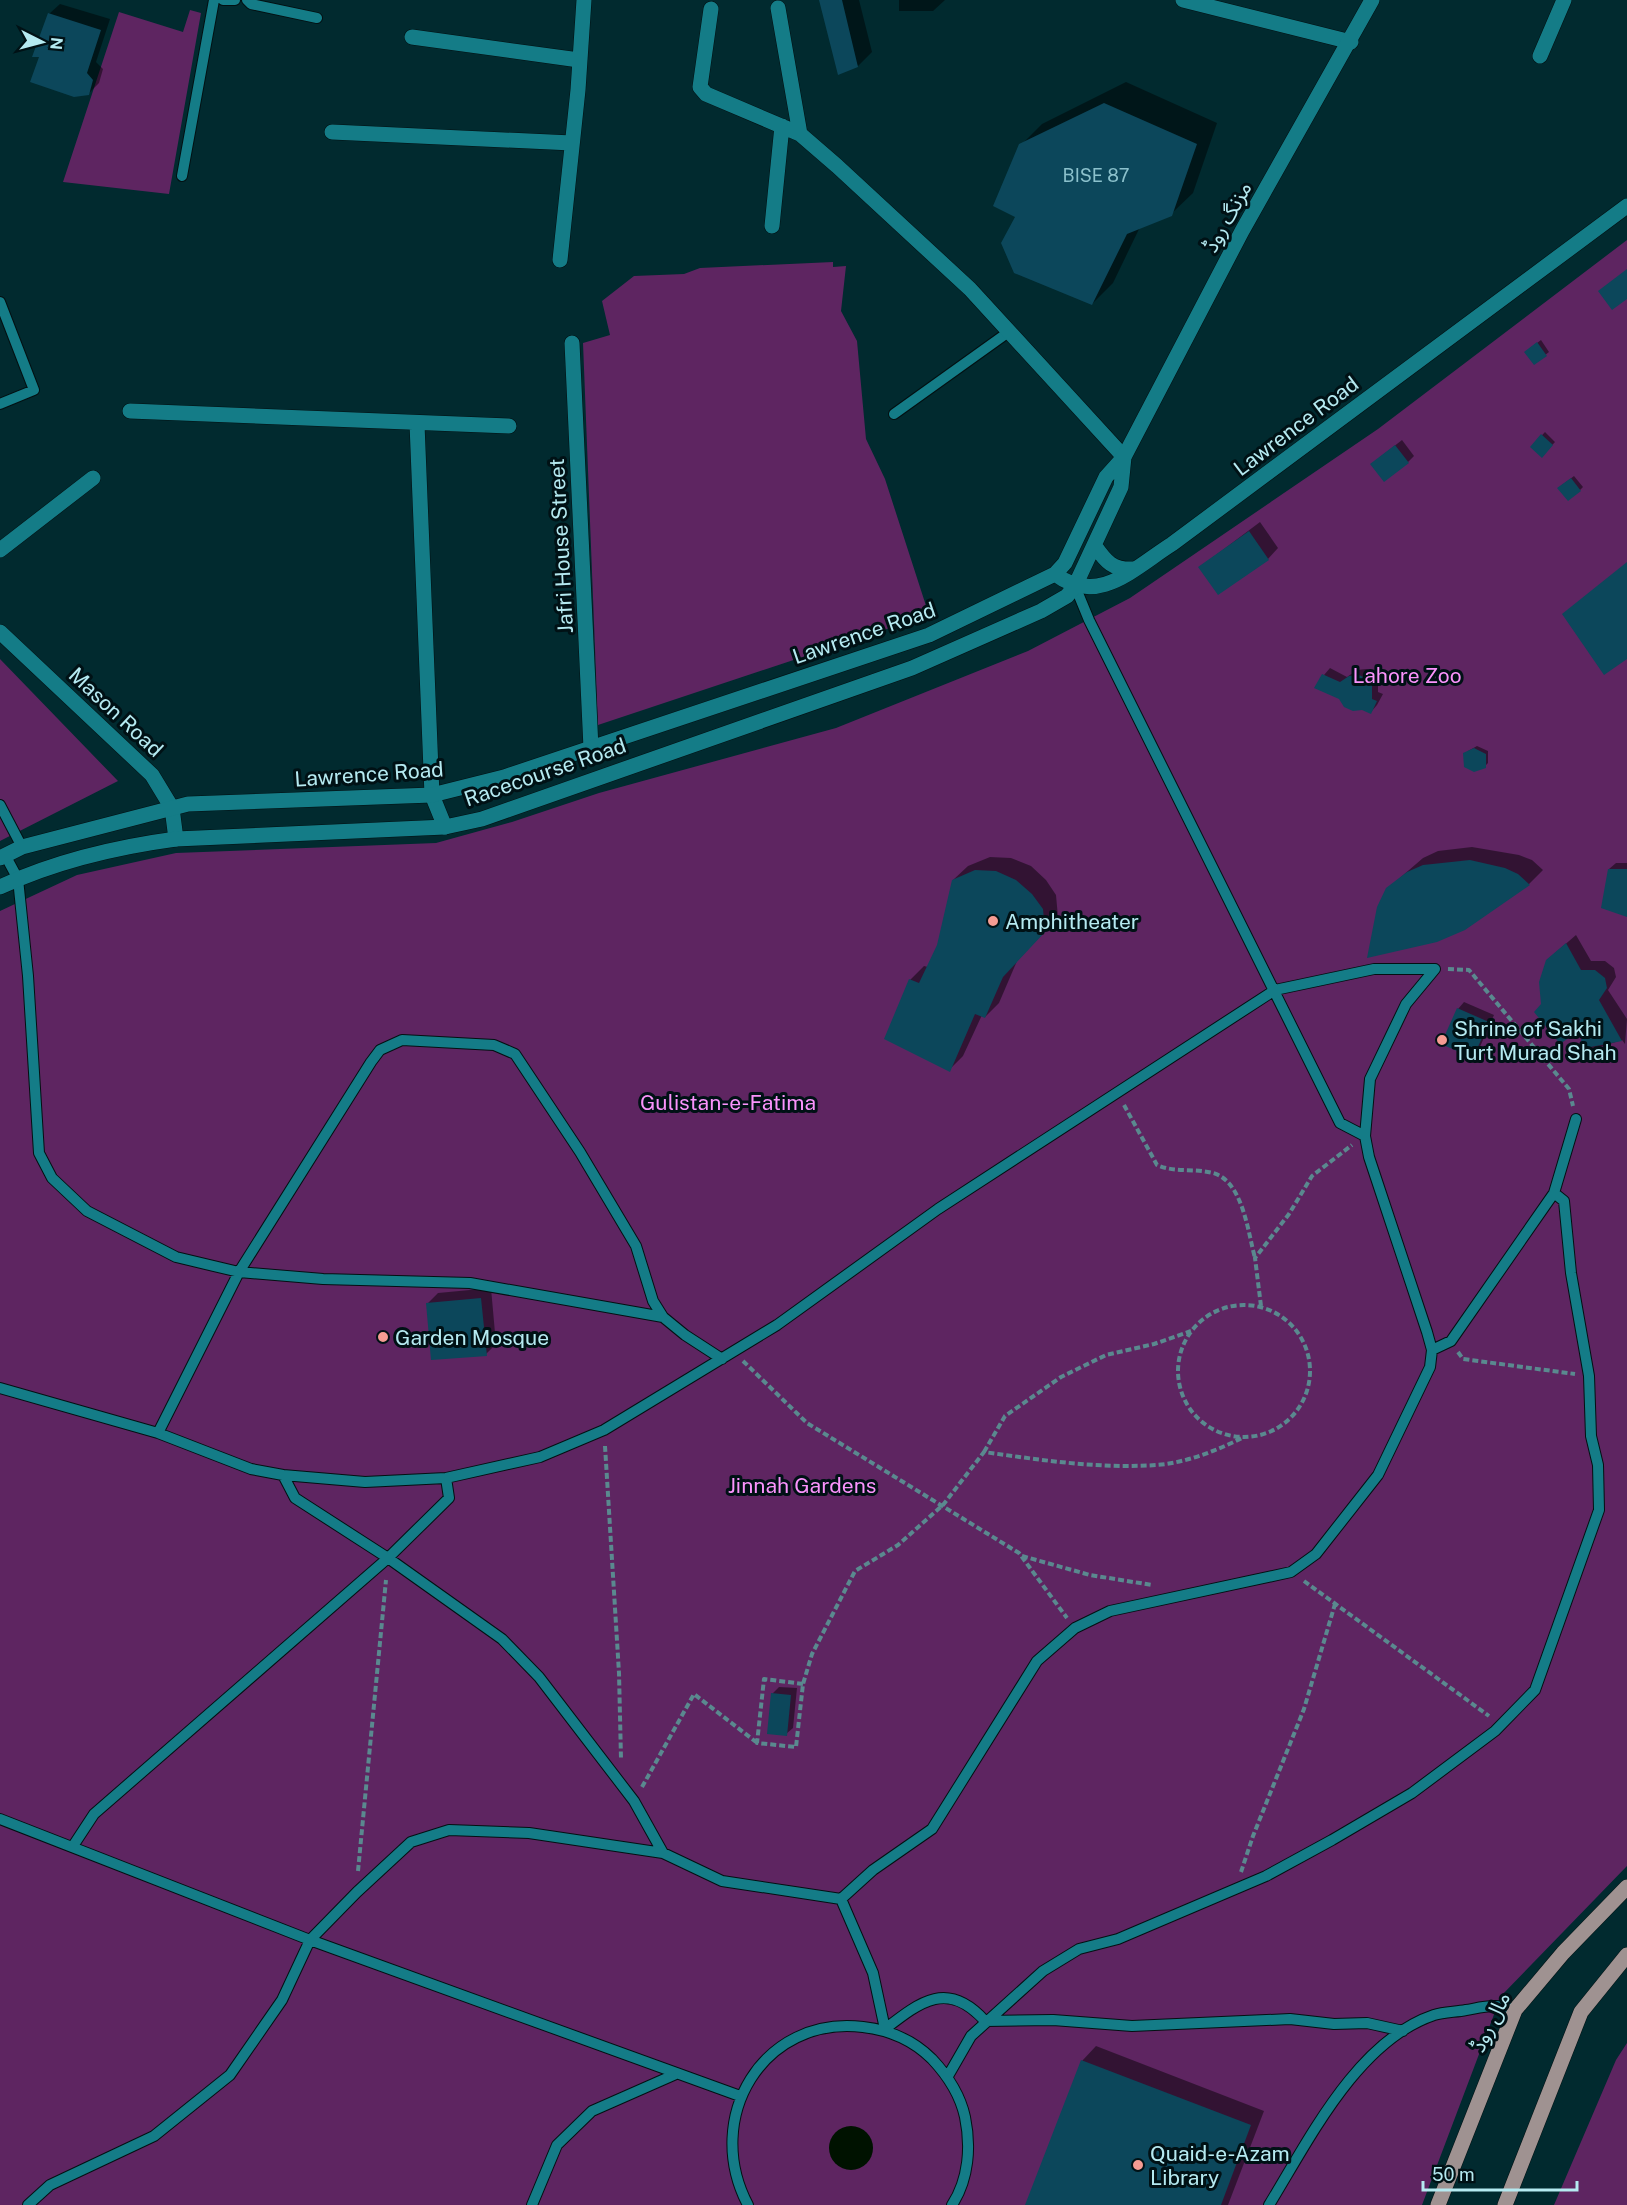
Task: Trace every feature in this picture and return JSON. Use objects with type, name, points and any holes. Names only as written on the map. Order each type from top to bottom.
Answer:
[{"type":"main road","points":[[560,260],[584,0]]},
{"type":"main road","points":[[1183,0],[1350,42]]},
{"type":"main road","name":"مزنگ روڈ","points":[[1055,574],[1065,563],[1106,477],[1124,457],[1242,231],[1372,0]]},
{"type":"main road","points":[[1540,56],[1564,0]]},
{"type":"main road","points":[[778,8],[800,134]]},
{"type":"main road","points":[[711,9],[700,87],[706,94],[800,134],[970,289],[1124,457]]},
{"type":"main road","points":[[412,37],[579,60]]},
{"type":"main road","points":[[772,226],[782,126]]},
{"type":"main road","points":[[332,132],[572,143]]},
{"type":"main road","name":"Lawrence Road","points":[[1075,586],[1086,588],[1106,585],[1172,544],[1627,206]]},
{"type":"main road","name":"Jafri House Street","points":[[572,343],[591,748]]},
{"type":"main road","points":[[130,411],[508,426]]},
{"type":"main road","points":[[417,424],[432,795],[445,827]]},
{"type":"main road","name":"مزنگ روڈ","points":[[1075,586],[1121,487],[1124,457]]},
{"type":"main road","points":[[0,550],[93,478]]},
{"type":"main road","points":[[1095,546],[1114,568],[1133,569]]},
{"type":"main road","points":[[1055,574],[1075,586]]},
{"type":"main road","name":"Lawrence Road","points":[[2,856],[22,847],[188,804],[432,795],[504,777],[929,635],[1055,574]]},
{"type":"main road","name":"Racecourse Road","points":[[0,887],[90,854],[176,839],[445,827],[482,819],[912,668],[1041,611],[1066,596],[1075,586]]},
{"type":"main road","name":"Mason Road","points":[[0,632],[152,775],[172,808],[176,839]]},
{"type":"main road","name":"مال روڈ","points":[[1438,2205],[1515,2010],[1563,1953],[1627,1887]]},
{"type":"main road","points":[[1505,2205],[1581,2012],[1627,1954]]},
{"type":"lane","points":[[182,176],[214,0]]},
{"type":"lane","points":[[223,0],[235,0]]},
{"type":"lane","points":[[247,0],[251,4],[317,18]]},
{"type":"lane","points":[[0,303],[34,390],[0,404]]},
{"type":"lane","points":[[894,414],[1010,331]]},
{"type":"lane","points":[[1075,586],[1094,631],[1340,1122],[1365,1136]]},
{"type":"lane","points":[[0,805],[22,847]]},
{"type":"lane","points":[[2,856],[18,879],[28,976],[39,1153],[52,1178],[87,1211],[127,1234],[176,1257],[239,1272],[334,1280],[470,1283],[663,1317]]},
{"type":"lane","points":[[0,1389],[158,1433],[251,1469],[283,1475],[364,1482],[447,1478],[540,1457],[604,1430],[777,1325],[938,1209],[1275,990],[1374,969],[1435,969]]},
{"type":"lane","points":[[841,1899],[873,1869],[932,1829],[1037,1661],[1075,1628],[1110,1611],[1291,1572],[1316,1554],[1378,1475],[1430,1366],[1432,1350],[1369,1157],[1365,1136],[1370,1079],[1406,1005],[1435,969]]},
{"type":"lane","points":[[158,1433],[239,1272],[380,1050],[402,1040],[494,1045],[514,1054],[522,1062],[580,1152],[636,1246],[653,1301],[663,1317],[685,1335],[722,1359]]},
{"type":"lane","points":[[1432,1350],[1451,1341],[1554,1193],[1576,1119]]},
{"type":"lane","points":[[948,2076],[971,2036],[1043,1971],[1079,1949],[1118,1939],[1266,1876],[1412,1793],[1501,1725],[1535,1690],[1599,1510],[1599,1465],[1591,1436],[1589,1376],[1570,1273],[1564,1201],[1554,1193]]},
{"type":"lane","points":[[283,1475],[295,1498],[388,1558],[502,1639],[539,1677],[634,1801],[663,1853]]},
{"type":"lane","points":[[73,1846],[94,1814],[388,1558],[448,1498],[447,1478]]},
{"type":"lane","points":[[0,1819],[310,1940],[740,2096]]},
{"type":"lane","points":[[28,2205],[50,2185],[154,2136],[230,2075],[282,2000],[310,1940],[411,1842],[449,1830],[529,1833],[663,1853],[723,1881],[841,1899]]},
{"type":"lane","points":[[841,1899],[873,1973],[885,2029]]},
{"type":"lane","points":[[885,2029],[918,2003],[949,1998],[970,2005],[985,2021],[1053,2020],[1132,2026],[1290,2019],[1334,2024],[1367,2024],[1403,2031]]},
{"type":"lane","points":[[1269,2205],[1334,2100],[1376,2051],[1403,2031],[1435,2015],[1502,2005],[1515,2010]]},
{"type":"lane","points":[[748,2205],[737,2185],[731,2156],[732,2126],[740,2096],[764,2060],[800,2035],[842,2024],[885,2029],[920,2047],[948,2076],[962,2104],[969,2135],[967,2167],[952,2205]]},
{"type":"lane","points":[[532,2205],[557,2145],[592,2111],[676,2074]]},
{"type":"path","points":[[1435,969],[1469,970],[1569,1089],[1576,1119]]},
{"type":"path","points":[[1117,1093],[1157,1165],[1167,1170],[1215,1173],[1230,1185],[1238,1198],[1255,1258],[1261,1307]]},
{"type":"path","points":[[1255,1258],[1289,1214],[1312,1176],[1365,1136]]},
{"type":"path","points":[[1236,1305],[1261,1307],[1285,1318],[1302,1338],[1310,1362],[1309,1388],[1297,1412],[1278,1429],[1253,1437],[1227,1436],[1204,1424],[1187,1405],[1179,1380],[1180,1354],[1192,1331],[1211,1314],[1236,1305]]},
{"type":"path","points":[[634,1801],[694,1694],[757,1743],[796,1747],[803,1684],[812,1654],[855,1571],[898,1545],[944,1505],[984,1452],[1005,1416],[1061,1377],[1106,1355],[1154,1344],[1192,1331]]},
{"type":"path","points":[[1451,1341],[1463,1359],[1589,1376]]},
{"type":"path","points":[[734,1352],[807,1423],[944,1505],[1021,1556],[1090,1575],[1156,1585]]},
{"type":"path","points":[[604,1430],[620,1673],[621,1785]]},
{"type":"path","points":[[984,1452],[1061,1462],[1158,1465],[1215,1451],[1244,1437]]},
{"type":"path","points":[[1021,1556],[1075,1628]]},
{"type":"path","points":[[357,1892],[388,1558]]},
{"type":"path","points":[[1291,1572],[1501,1725]]},
{"type":"path","points":[[1236,1889],[1252,1836],[1304,1708],[1335,1604]]},
{"type":"path","points":[[757,1743],[764,1679],[803,1684]]},
{"type":"green space","points":[[190,10],[201,13],[169,194],[63,182],[119,12],[183,32]]},
{"type":"green space","name":"Jinnah Gardens","points":[[1627,240],[1627,1866],[1501,1996],[1422,2205],[0,2205],[0,911],[77,875],[176,853],[436,843],[512,822],[599,793],[836,728],[1028,651],[1130,598],[1378,429]]},
{"type":"green space","points":[[833,262],[833,267],[846,266],[841,311],[857,341],[866,439],[885,479],[929,615],[598,725],[583,343],[610,335],[602,301],[634,276],[684,274],[700,268]]},
{"type":"green space","points":[[0,659],[118,781],[0,841]]},
{"type":"green space","points":[[1627,2043],[1627,2205],[1554,2205],[1616,2060]]},
{"type":"shaded area","points":[[851,2126],[866,2133],[873,2148],[866,2163],[851,2170],[836,2163],[829,2148],[836,2133]]},
{"type":"building","points":[[819,0],[842,0],[858,67],[838,75]]},
{"type":"building","points":[[48,13],[101,30],[87,73],[93,80],[89,95],[74,97],[30,82],[39,57],[32,57]]},
{"type":"building","points":[[1104,103],[1197,144],[1172,216],[1127,234],[1092,305],[1014,273],[1001,243],[1015,217],[993,206],[1019,144]]},
{"type":"building","points":[[1627,269],[1627,299],[1612,310],[1598,291]]},
{"type":"building","points":[[1537,342],[1547,356],[1534,365],[1524,352]]},
{"type":"building","points":[[1541,434],[1553,445],[1542,458],[1530,447]]},
{"type":"building","points":[[1395,445],[1409,463],[1384,482],[1370,464]]},
{"type":"building","points":[[1571,478],[1581,491],[1568,501],[1557,488]]},
{"type":"building","points":[[1249,531],[1269,560],[1218,595],[1198,567]]},
{"type":"building","points":[[1627,562],[1627,659],[1604,675],[1562,614]]},
{"type":"building","points":[[1322,674],[1340,682],[1349,676],[1359,675],[1367,679],[1372,686],[1372,699],[1377,701],[1371,714],[1344,707],[1339,699],[1314,688]]},
{"type":"building","points":[[1474,748],[1486,754],[1486,768],[1474,772],[1464,767],[1463,753]]},
{"type":"building","points":[[1470,860],[1505,868],[1518,874],[1530,885],[1465,930],[1437,942],[1367,958],[1377,907],[1386,888],[1407,872],[1423,865]]},
{"type":"building","points":[[1608,869],[1627,869],[1627,917],[1601,908]]},
{"type":"building","points":[[975,870],[996,871],[1016,880],[1032,894],[1043,909],[1045,932],[1003,977],[985,1018],[975,1014],[950,1072],[884,1039],[909,979],[919,983],[937,945],[952,880]]},
{"type":"building","points":[[1566,943],[1581,970],[1595,970],[1605,978],[1607,988],[1599,1000],[1622,1041],[1580,1049],[1583,1028],[1560,1044],[1534,1012],[1541,1004],[1539,982],[1546,960]]},
{"type":"building","points":[[1457,1008],[1489,1022],[1473,1058],[1441,1044]]},
{"type":"building","points":[[481,1298],[487,1356],[431,1360],[426,1303]]},
{"type":"building","points":[[771,1693],[791,1695],[787,1736],[767,1734]]},
{"type":"building","name":"Quaid-e-Azam Library","points":[[1081,2060],[1251,2125],[1221,2205],[1025,2205]]},
{"type":"place","name":"Amphitheater","points":[[993,921]]},
{"type":"place","name":"Shrine of Sakhi Turt Murad Shah","points":[[1442,1040]]},
{"type":"place","name":"Garden Mosque","points":[[383,1337]]},
{"type":"place","name":"Quaid-e-Azam Library","points":[[1138,2165]]},
{"type":"park label","name":"Lahore Zoo","points":[[1407,675]]},
{"type":"park label","name":"Gulistan-e-Fatima","points":[[728,1102]]}]
